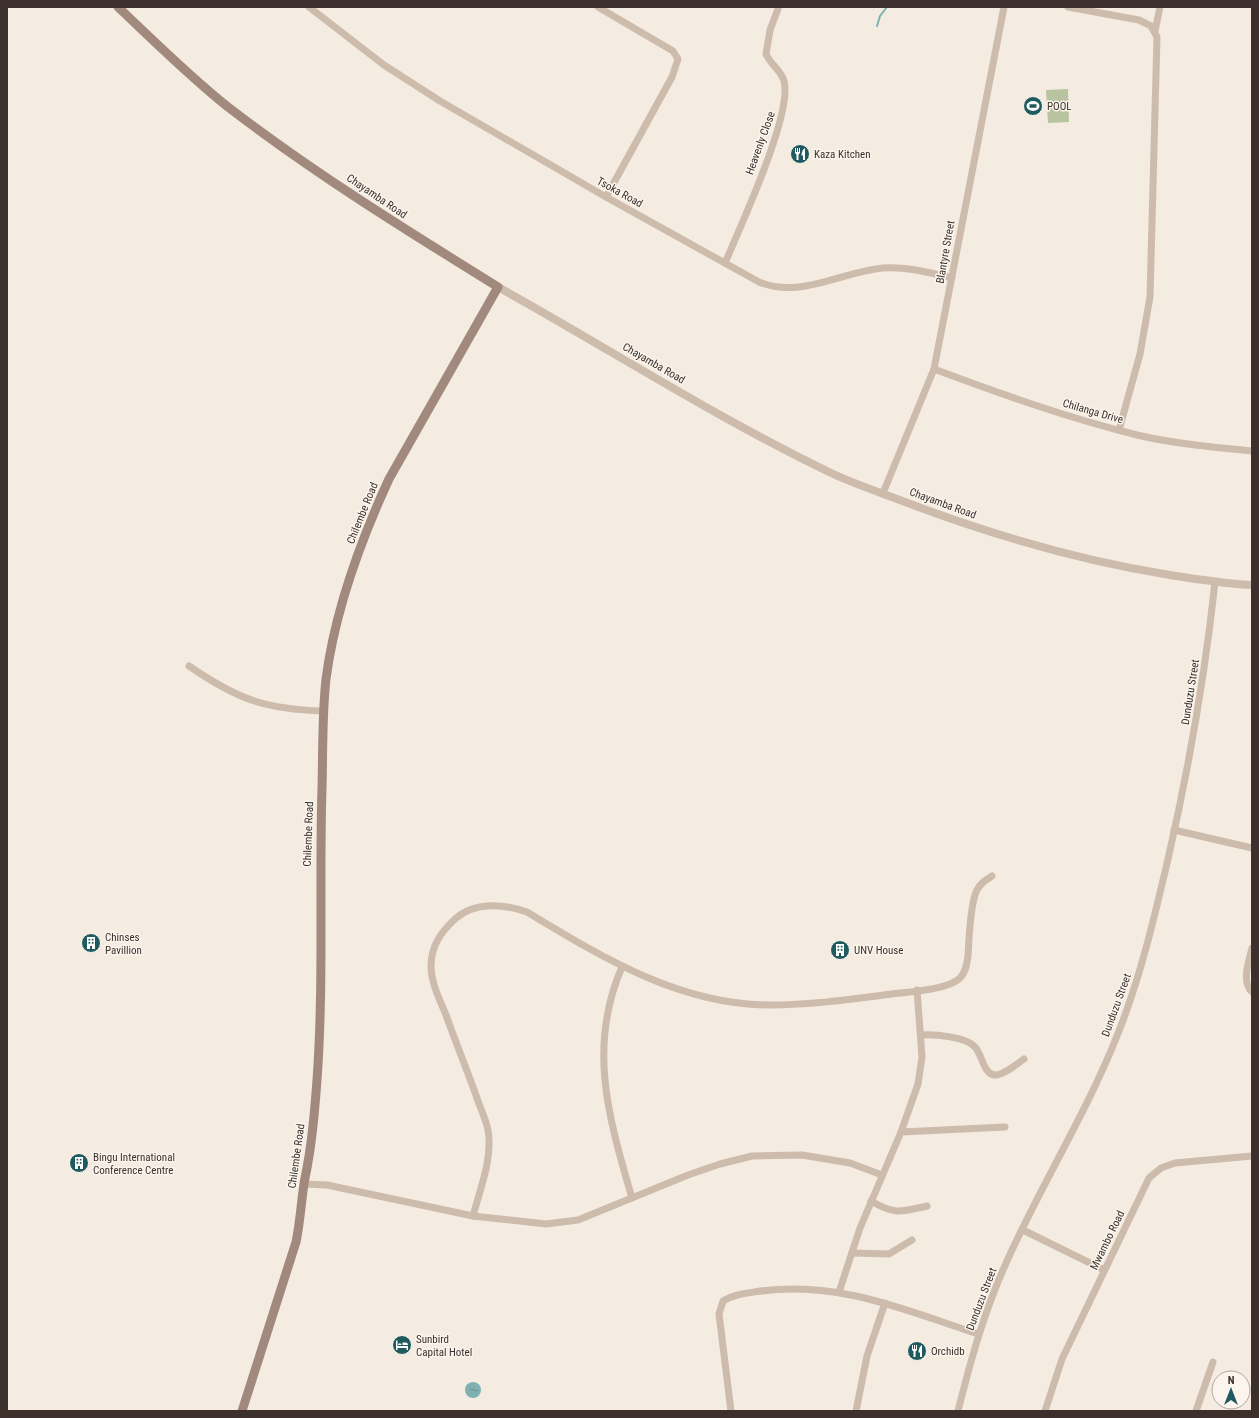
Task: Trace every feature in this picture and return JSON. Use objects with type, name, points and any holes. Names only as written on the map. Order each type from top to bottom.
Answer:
[{"type":"main road","name":"Chayamba Road","points":[[118,7],[167,54],[227,106],[316,170],[415,236],[498,287]]},
{"type":"main road","name":"Chilembe Road","points":[[242,1411],[296,1242],[301,1218],[304,1184],[310,1146],[317,1079],[320,990],[319,864],[323,711],[327,678],[341,609],[355,563],[375,510],[406,446],[498,287]]},
{"type":"street","name":"Tsoka Road","points":[[309,7],[390,69],[478,123],[606,197],[759,282],[779,288],[804,287],[884,268],[911,269],[952,278]]},
{"type":"street","points":[[598,7],[669,49],[676,55],[678,60],[672,77],[606,197]]},
{"type":"street","name":"Blantyre Street","points":[[883,493],[934,369],[1004,7]]},
{"type":"street","points":[[1068,7],[1139,20],[1151,26],[1155,31],[1158,43],[1150,297],[1140,354],[1119,430]]},
{"type":"street","points":[[1155,31],[1160,7]]},
{"type":"street","name":"Heavenly Close","points":[[725,263],[777,134],[784,104],[784,80],[766,54],[770,30],[778,9]]},
{"type":"street","name":"Chayamba Road","points":[[498,287],[566,325],[655,378],[794,454],[844,479],[961,523],[1047,548],[1137,569],[1215,582],[1252,585]]},
{"type":"street","name":"Chilanga Drive","points":[[934,369],[1024,402],[1149,438],[1190,445],[1252,451]]},
{"type":"street","name":"Dunduzu Street","points":[[958,1411],[978,1334],[1007,1260],[1087,1104],[1118,1036],[1146,951],[1174,830],[1198,715],[1215,582]]},
{"type":"street","points":[[189,666],[227,690],[255,702],[294,709],[323,711]]},
{"type":"street","points":[[1174,830],[1252,848]]},
{"type":"street","points":[[473,1216],[488,1161],[488,1129],[432,977],[432,956],[437,940],[446,928],[467,911],[485,906],[504,906],[527,912],[622,967],[681,991],[708,998],[768,1005],[841,1001],[918,990],[953,983],[960,978],[964,972],[976,891],[979,886],[992,876]]},
{"type":"street","points":[[1252,948],[1246,979],[1247,986],[1252,992]]},
{"type":"street","points":[[622,967],[614,987],[607,1014],[604,1069],[607,1108],[632,1198]]},
{"type":"street","points":[[839,1292],[871,1201],[901,1132],[918,1084],[922,1057],[918,990]]},
{"type":"street","points":[[921,1035],[937,1035],[970,1043],[976,1047],[988,1072],[994,1075],[1000,1074],[1024,1060]]},
{"type":"street","points":[[901,1132],[1005,1127]]},
{"type":"street","points":[[304,1184],[327,1185],[473,1216],[531,1223],[563,1222],[590,1215],[688,1175],[720,1164],[767,1155],[802,1155],[850,1163],[882,1175]]},
{"type":"street","name":"Mwambo Road","points":[[1045,1411],[1062,1359],[1149,1178],[1161,1168],[1175,1163],[1252,1156]]},
{"type":"street","points":[[871,1201],[892,1211],[899,1212],[927,1206]]},
{"type":"street","points":[[1023,1230],[1104,1270]]},
{"type":"street","points":[[852,1253],[889,1254],[912,1240]]},
{"type":"street","points":[[731,1411],[719,1314],[723,1301],[734,1296],[776,1289],[816,1289],[839,1292],[885,1303],[978,1334]]},
{"type":"street","points":[[856,1411],[867,1356],[885,1303]]},
{"type":"street","points":[[1196,1411],[1213,1362]]},
{"type":"green space","points":[[1068,89],[1069,122],[1048,123],[1046,90]]},
{"type":"water","points":[[473,1382],[479,1384],[481,1390],[479,1396],[473,1398],[467,1396],[465,1390],[467,1384]]},
{"type":"waterway","points":[[877,26],[880,16],[887,7]]},
{"type":"place","name":"POOL","points":[[1033,106]]},
{"type":"place","name":"Kaza Kitchen","points":[[800,154]]},
{"type":"place","name":"Chinses Pavillion","points":[[91,943]]},
{"type":"place","name":"UNV House","points":[[840,950]]},
{"type":"place","name":"Bingu International Conference Centre","points":[[79,1163]]},
{"type":"place","name":"Sunbird Capital Hotel","points":[[402,1345]]},
{"type":"place","name":"Orchidb","points":[[917,1351]]}]
